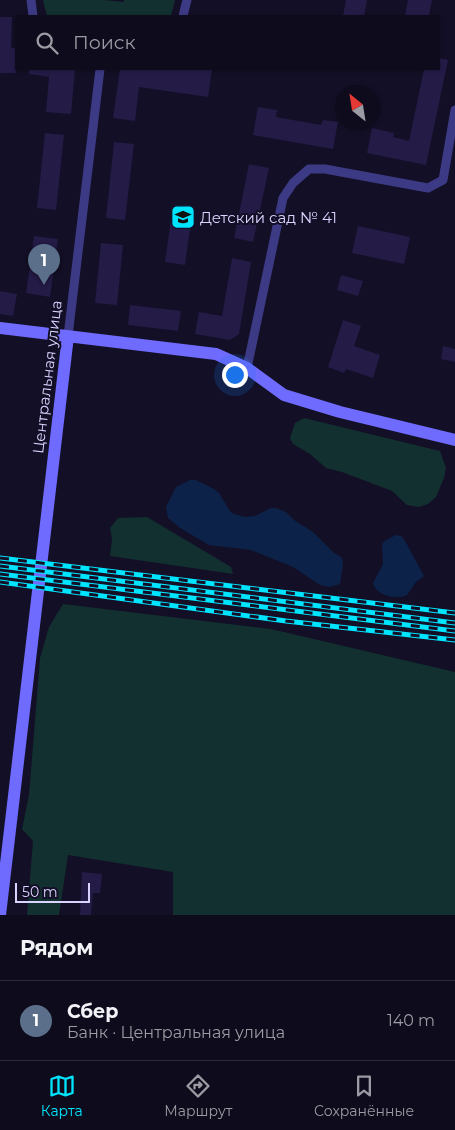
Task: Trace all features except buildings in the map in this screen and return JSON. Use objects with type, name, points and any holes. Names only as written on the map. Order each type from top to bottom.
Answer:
[{"type":"street","points":[[31,0],[33,15]]},
{"type":"street","points":[[183,15],[187,0]]},
{"type":"street","name":"Центральная улица","points":[[0,915],[6,814],[37,600],[100,70]]},
{"type":"street","points":[[247,368],[283,198],[293,183],[309,169],[325,169],[428,188],[443,180],[455,110]]},
{"type":"street","points":[[0,328],[216,354],[247,368],[284,395],[340,412],[455,440]]},
{"type":"green space","points":[[43,0],[104,0],[124,2],[124,0],[175,0],[171,15],[47,15]]},
{"type":"green space","points":[[304,418],[440,451],[446,468],[436,497],[428,504],[419,507],[407,505],[392,491],[326,468],[310,454],[293,444],[290,438],[295,423]]},
{"type":"green space","points":[[147,517],[231,567],[233,574],[110,556],[112,539],[110,528],[118,518]]},
{"type":"green space","points":[[63,604],[271,629],[455,672],[455,915],[173,915],[173,872],[68,855],[59,915],[27,915],[33,841],[22,829],[29,795],[40,658],[49,627]]},
{"type":"water","points":[[190,480],[196,480],[214,489],[234,514],[245,517],[255,516],[271,508],[286,512],[294,520],[313,532],[333,552],[342,558],[340,584],[330,587],[320,585],[293,567],[251,550],[209,545],[180,528],[168,518],[166,507],[176,487]]},
{"type":"water","points":[[396,535],[404,539],[424,576],[416,582],[407,595],[392,597],[382,594],[373,583],[383,564],[382,544]]},
{"type":"railway","points":[[0,558],[455,613]]},
{"type":"railway","points":[[0,566],[455,623]]},
{"type":"railway","points":[[0,574],[455,631]]},
{"type":"railway","points":[[0,582],[286,621],[455,640]]},
{"type":"place","name":"Детский сад № 41","points":[[183,217]]},
{"type":"place","name":"Сбер","points":[[44,285]]}]
